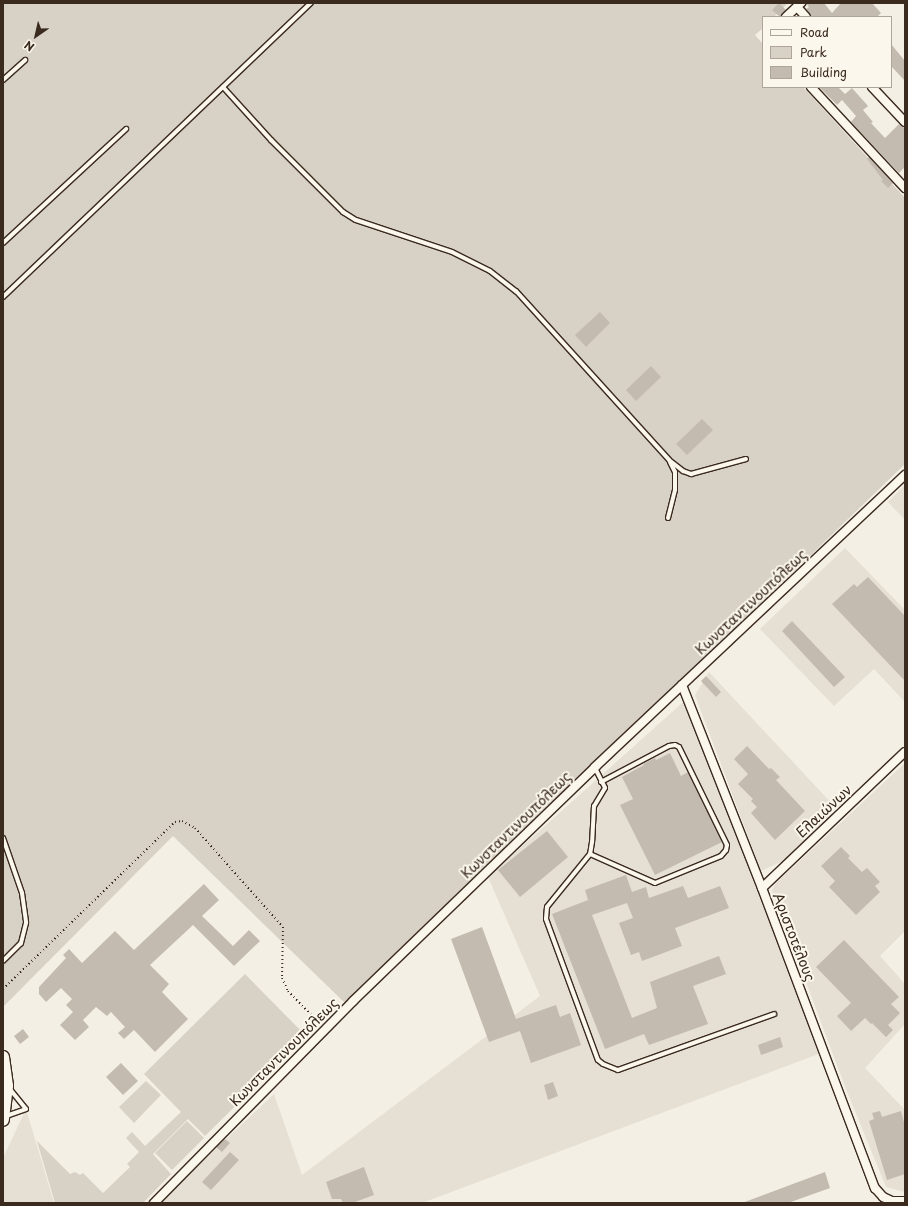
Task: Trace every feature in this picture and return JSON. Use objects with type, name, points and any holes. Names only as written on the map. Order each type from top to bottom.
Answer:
[{"type":"street","points":[[787,16],[799,5],[805,16]]},
{"type":"street","points":[[812,88],[904,186]]},
{"type":"street","points":[[873,88],[905,122]]},
{"type":"street","name":"Κωνσταντινουπόλεως","points":[[154,1203],[325,1030],[595,767],[905,475]]},
{"type":"street","name":"Αριστοτέλους","points":[[682,685],[762,888],[875,1188],[883,1197],[892,1201],[905,1201]]},
{"type":"street","name":"Ελαιώνων","points":[[762,888],[905,752]]},
{"type":"street","points":[[3,1057],[7,1086],[3,1119]]},
{"type":"lane","points":[[3,297],[311,3]]},
{"type":"lane","points":[[3,80],[25,60]]},
{"type":"lane","points":[[223,87],[271,140],[343,212],[356,220],[452,252],[490,271],[516,291],[669,460],[683,471],[691,474],[746,459]]},
{"type":"lane","points":[[3,243],[126,129]]},
{"type":"lane","points":[[668,518],[675,490],[675,472],[669,460]]},
{"type":"lane","points":[[590,854],[655,883],[721,856],[726,850],[727,845],[679,747],[675,745],[669,746],[601,782]]},
{"type":"lane","points":[[595,767],[605,788],[594,806],[590,854],[547,907],[546,919],[598,1060],[603,1064],[618,1070],[774,1014]]},
{"type":"lane","points":[[3,838],[22,893],[26,923],[21,943],[3,961]]},
{"type":"lane","points":[[3,1119],[26,1109],[7,1086]]},
{"type":"path","points":[[3,989],[175,822],[182,821],[195,828],[283,927],[282,978],[288,992],[325,1030]]},
{"type":"shaded area","points":[[905,485],[905,520],[888,502]]},
{"type":"shaded area","points":[[845,548],[905,610],[905,702],[874,669],[834,706],[760,629]]},
{"type":"shaded area","points":[[709,672],[835,807],[831,812],[834,816],[787,859],[761,871],[695,695]]},
{"type":"shaded area","points":[[690,696],[824,1052],[422,1203],[159,1203],[274,1094],[302,1175],[540,996],[488,877]]},
{"type":"shaded area","points":[[905,763],[905,931],[880,956],[905,984],[905,1024],[865,1068],[905,1110],[905,1192],[886,1187],[846,1089],[772,891],[775,884]]},
{"type":"shaded area","points":[[26,1109],[54,1203],[3,1203],[3,1158]]},
{"type":"green space","points":[[3,3],[788,3],[775,16],[762,16],[762,29],[755,35],[762,43],[762,88],[804,88],[905,198],[905,464],[346,1004],[173,836],[3,1007]]},
{"type":"green space","points":[[245,974],[306,1036],[205,1136],[188,1119],[153,1154],[171,1174],[143,1203],[55,1203],[37,1141],[70,1174],[75,1172],[80,1175],[83,1173],[103,1193],[130,1167],[127,1164],[139,1152],[126,1138],[132,1132],[145,1146],[181,1112],[144,1074]]},
{"type":"green space","points":[[146,1081],[161,1095],[134,1123],[119,1107]]},
{"type":"green space","points":[[187,1121],[204,1138],[172,1170],[155,1153]]},
{"type":"building","points":[[779,3],[786,10],[781,16],[779,16],[772,10]]},
{"type":"building","points":[[806,3],[824,3],[832,13],[841,3],[872,3],[881,13],[878,16],[810,16],[806,9],[809,7]]},
{"type":"building","points":[[892,45],[905,61],[905,81],[892,67]]},
{"type":"building","points":[[820,88],[839,88],[845,94],[852,88],[868,106],[863,110],[873,122],[871,123],[885,138],[899,124],[905,129],[905,167],[899,173],[851,122],[856,116],[842,100],[837,105]]},
{"type":"building","points":[[869,157],[893,183],[888,188],[881,181],[883,180],[867,159]]},
{"type":"building","points":[[600,312],[610,323],[586,347],[575,335]]},
{"type":"building","points":[[651,366],[661,377],[636,401],[626,390]]},
{"type":"building","points":[[702,419],[713,430],[687,455],[676,444]]},
{"type":"building","points":[[868,577],[905,616],[905,681],[832,604],[854,584],[857,587]]},
{"type":"building","points":[[792,621],[845,677],[834,687],[782,631]]},
{"type":"building","points":[[706,676],[721,692],[716,697],[701,681]]},
{"type":"building","points":[[747,746],[769,769],[771,768],[780,777],[776,780],[805,811],[775,840],[751,813],[757,807],[751,801],[753,799],[738,784],[748,774],[734,759]]},
{"type":"building","points":[[670,753],[681,776],[688,772],[722,842],[655,875],[620,805],[633,799],[622,777],[655,758],[656,760]]},
{"type":"building","points":[[547,831],[568,857],[520,897],[498,870]]},
{"type":"building","points":[[841,847],[850,856],[848,858],[862,872],[867,868],[880,882],[875,886],[880,892],[856,915],[829,887],[835,881],[821,866]]},
{"type":"building","points":[[626,875],[632,892],[646,887],[649,898],[683,886],[688,898],[720,886],[729,908],[675,928],[682,946],[642,961],[639,952],[631,955],[619,923],[633,918],[627,903],[592,915],[632,1018],[657,1008],[650,982],[719,956],[726,974],[693,986],[708,1024],[649,1045],[644,1034],[605,1049],[552,914],[588,900],[585,890]]},
{"type":"building","points":[[204,884],[219,900],[202,916],[233,946],[249,930],[260,941],[234,966],[193,925],[150,965],[169,984],[162,992],[188,1019],[155,1052],[134,1030],[124,1039],[118,1033],[125,1027],[111,1012],[107,1016],[96,1007],[83,1020],[89,1027],[75,1040],[60,1025],[73,1012],[66,1005],[72,999],[61,988],[46,1002],[39,994],[39,987],[66,958],[63,955],[69,949],[82,963],[115,931],[134,950]]},
{"type":"building","points":[[482,927],[516,1019],[556,1005],[560,1017],[570,1013],[581,1045],[531,1063],[520,1031],[489,1042],[451,939]]},
{"type":"building","points":[[844,940],[899,997],[891,1004],[900,1013],[888,1025],[893,1030],[886,1037],[865,1018],[851,1031],[837,1016],[851,1003],[816,967]]},
{"type":"building","points":[[23,1029],[29,1037],[20,1044],[14,1036]]},
{"type":"building","points":[[780,1037],[783,1047],[761,1055],[758,1045]]},
{"type":"building","points":[[121,1063],[138,1081],[123,1095],[106,1077]]},
{"type":"building","points":[[553,1082],[558,1096],[548,1100],[544,1085]]},
{"type":"building","points":[[880,1111],[882,1117],[901,1111],[905,1126],[905,1174],[887,1180],[869,1121],[874,1119],[872,1113]]},
{"type":"building","points":[[225,1139],[230,1143],[222,1152],[216,1147]]},
{"type":"building","points":[[230,1152],[239,1160],[211,1190],[202,1182]]},
{"type":"building","points":[[364,1167],[374,1195],[352,1203],[343,1203],[341,1199],[332,1199],[326,1182]]},
{"type":"building","points":[[825,1172],[830,1188],[788,1203],[742,1203]]}]
